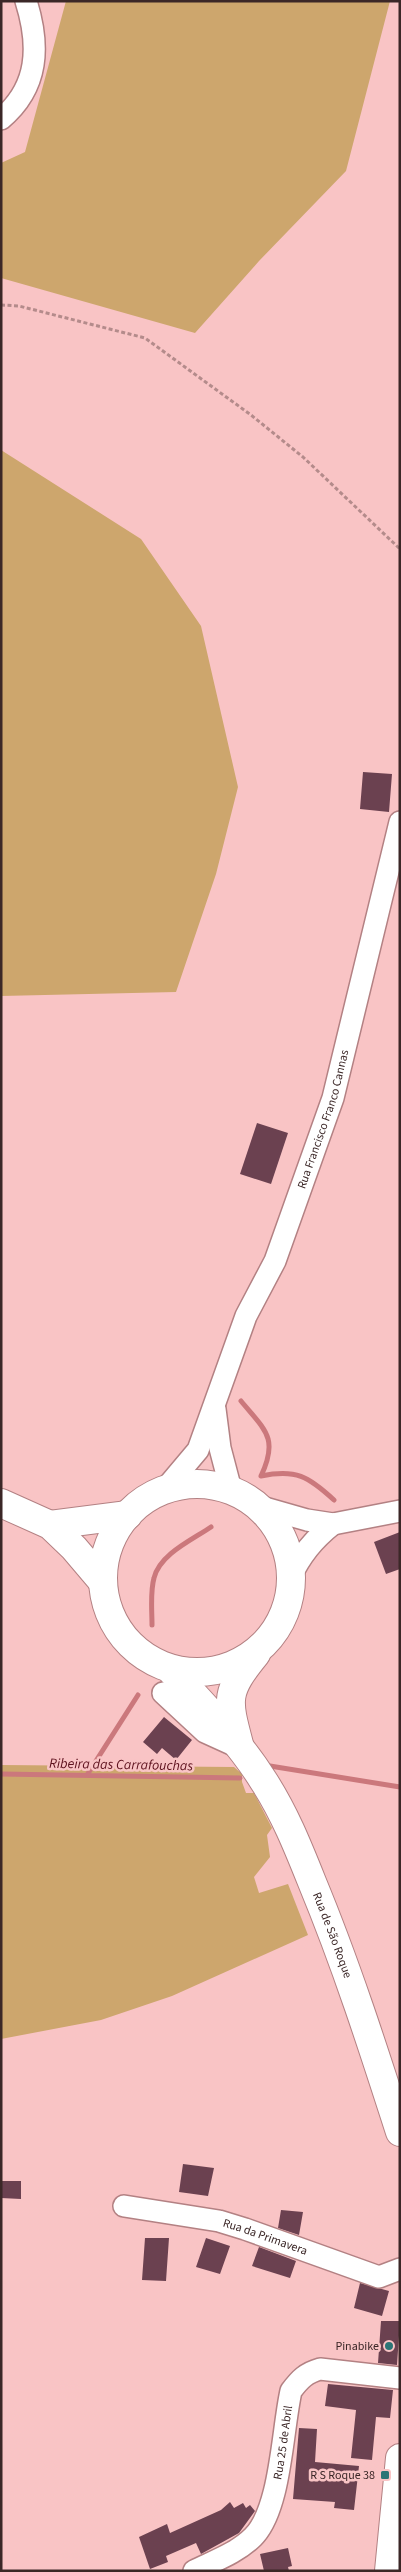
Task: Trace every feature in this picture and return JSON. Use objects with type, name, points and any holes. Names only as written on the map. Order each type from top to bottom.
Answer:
[{"type":"main road","name":"Rua de São Roque","points":[[102,1581],[106,1552],[119,1524],[140,1502],[166,1488],[199,1483],[231,1490],[258,1506],[279,1531],[290,1562],[290,1594],[279,1625],[242,1671],[230,1696],[232,1715],[240,1748]]},
{"type":"main road","points":[[16,1511],[128,1515]]},
{"type":"main road","points":[[16,1511],[74,1548],[102,1581],[108,1610],[122,1637],[167,1682],[230,1667],[258,1650]]},
{"type":"main road","name":"Rua de São Roque","points":[[167,1682],[240,1748],[263,1779],[285,1818],[316,1890],[361,2010],[400,2132]]},
{"type":"main road","points":[[389,2571],[400,2458]]},
{"type":"street","points":[[1,119],[18,104],[34,65],[33,23],[26,1]]},
{"type":"street","name":"Rua Francisco Franco Cannas","points":[[166,1488],[198,1450],[221,1380],[246,1316],[275,1261],[333,1098],[400,822]]},
{"type":"street","name":"Rua Francisco Franco Cannas","points":[[214,1406],[220,1448],[231,1490]]},
{"type":"street","points":[[258,1506],[307,1520],[334,1524],[400,1511]]},
{"type":"street","points":[[290,1578],[300,1557],[313,1540],[334,1524]]},
{"type":"street","name":"Rua da Primavera","points":[[124,2206],[236,2226],[379,2277],[400,2269]]},
{"type":"street","name":"Rua 25 de Abril","points":[[194,2571],[241,2547],[262,2526],[273,2496],[291,2391],[300,2379],[309,2372],[320,2369],[400,2378]]},
{"type":"path","points":[[1,305],[19,306],[145,338],[251,415],[303,457],[400,549]]},
{"type":"shaded area","points":[[66,1],[390,1],[346,171],[259,261],[195,333],[1,278],[1,163],[25,152]]},
{"type":"shaded area","points":[[1,450],[141,539],[201,626],[238,787],[216,874],[176,992],[1,996]]},
{"type":"shaded area","points":[[1,1765],[234,1767],[242,1774],[242,1782],[246,1793],[254,1793],[272,1828],[267,1835],[270,1857],[254,1877],[259,1893],[288,1884],[308,1935],[172,1996],[101,2020],[1,2039]]},
{"type":"building","points":[[363,772],[392,774],[389,812],[360,809]]},
{"type":"building","points":[[257,1123],[288,1133],[271,1184],[240,1174]]},
{"type":"building","points":[[400,1532],[400,1569],[386,1574],[374,1542]]},
{"type":"building","points":[[164,1717],[192,1740],[176,1760],[162,1748],[157,1754],[143,1742]]},
{"type":"building","points":[[183,2164],[214,2168],[208,2196],[179,2192]]},
{"type":"building","points":[[1,2181],[21,2181],[21,2199],[1,2198]]},
{"type":"building","points":[[281,2210],[303,2212],[299,2235],[278,2228]]},
{"type":"building","points":[[145,2238],[169,2238],[166,2281],[142,2280]]},
{"type":"building","points":[[206,2238],[230,2246],[220,2274],[196,2267]]},
{"type":"building","points":[[259,2247],[296,2261],[290,2278],[252,2266]]},
{"type":"building","points":[[360,2283],[389,2291],[382,2316],[354,2308]]},
{"type":"building","name":"Pinabike","points":[[381,2321],[400,2321],[397,2365],[378,2363]]},
{"type":"building","points":[[328,2384],[393,2390],[390,2418],[376,2417],[372,2460],[351,2458],[356,2410],[325,2406]]},
{"type":"building","points":[[299,2428],[317,2429],[315,2462],[359,2466],[354,2510],[334,2508],[335,2502],[293,2499]]},
{"type":"building","points":[[230,2502],[234,2508],[243,2503],[246,2508],[250,2505],[255,2511],[239,2533],[201,2554],[196,2543],[166,2556],[168,2562],[150,2569],[139,2537],[167,2524],[170,2533],[221,2510]]},
{"type":"building","points":[[288,2548],[292,2566],[288,2567],[289,2571],[264,2571],[260,2554]]},
{"type":"waterway","points":[[241,1401],[263,1427],[267,1435],[269,1452],[261,1476]]},
{"type":"waterway","points":[[261,1476],[284,1473],[301,1476],[317,1485],[334,1500]]},
{"type":"waterway","points":[[152,1625],[152,1589],[157,1569],[178,1548],[211,1527]]},
{"type":"waterway","points":[[87,1775],[138,1695]]},
{"type":"waterway","name":"Ribeira das Carrafouchas","points":[[270,1766],[400,1787]]},
{"type":"waterway","name":"Ribeira das Carrafouchas","points":[[1,1774],[240,1778]]},
{"type":"place","name":"Pinabike","points":[[389,2346]]},
{"type":"place","name":"R S Roque 38","points":[[385,2475]]}]
